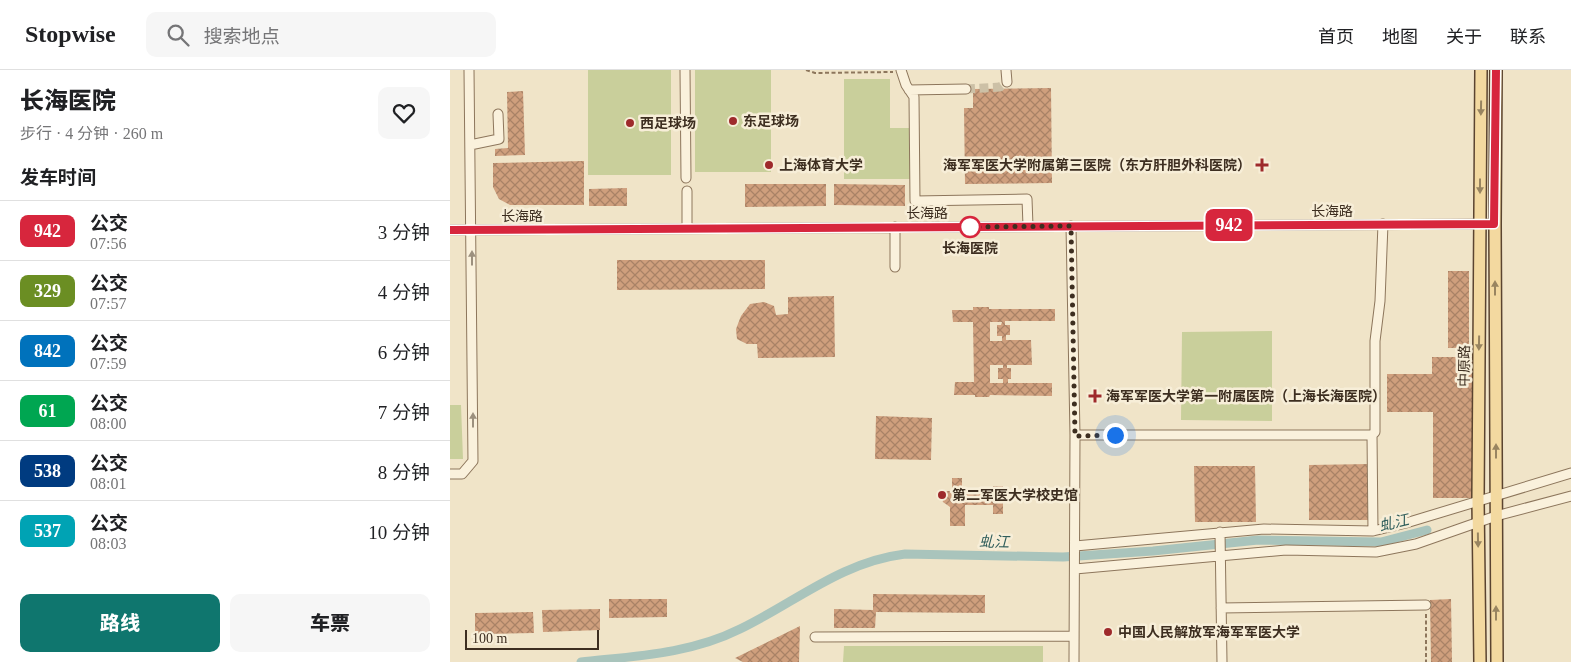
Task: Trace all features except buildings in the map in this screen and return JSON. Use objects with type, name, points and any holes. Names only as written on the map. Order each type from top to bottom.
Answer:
[{"type":"main road","name":"中原路","points":[[1480,662],[1478,500],[1481,70]]},
{"type":"main road","points":[[1496,70],[1494,224],[1497,662]]},
{"type":"street","points":[[450,474],[462,474],[473,461],[469,70]]},
{"type":"street","points":[[685,70],[686,178]]},
{"type":"street","points":[[1006,70],[1007,82]]},
{"type":"street","points":[[901,71],[914,97],[915,202],[1027,199],[1028,226]]},
{"type":"street","points":[[909,90],[966,89]]},
{"type":"street","points":[[470,145],[499,139],[498,114]]},
{"type":"street","points":[[686,191],[687,228]]},
{"type":"street","points":[[1372,531],[1372,435],[1375,432],[1375,342],[1380,301],[1383,224]]},
{"type":"street","name":"长海路","points":[[450,230],[1494,224]]},
{"type":"street","points":[[1071,226],[1075,436],[1075,567],[1072,636],[1074,662]]},
{"type":"street","points":[[895,227],[895,267]]},
{"type":"street","points":[[1075,436],[1372,435]]},
{"type":"street","points":[[1074,548],[1284,529],[1372,531],[1406,523],[1496,494],[1571,473]]},
{"type":"street","points":[[1075,567],[1221,553],[1286,550],[1376,552],[1416,544],[1496,516],[1571,496]]},
{"type":"street","points":[[1220,536],[1222,662]]},
{"type":"street","points":[[1221,608],[1426,605]]},
{"type":"street","points":[[815,637],[1072,636]]},
{"type":"path","points":[[806,70],[816,73],[901,71]]},
{"type":"path","points":[[1426,605],[1426,662]]},
{"type":"green space","name":"西足球场","points":[[588,70],[671,70],[671,175],[588,175]]},
{"type":"green space","name":"东足球场","points":[[695,70],[771,70],[771,172],[695,172]]},
{"type":"green space","points":[[844,79],[890,79],[890,128],[911,128],[911,179],[844,179]]},
{"type":"green space","points":[[1272,331],[1272,421],[1181,420],[1182,332]]},
{"type":"green space","points":[[450,405],[461,405],[463,459],[450,459]]},
{"type":"green space","points":[[844,646],[1043,646],[1043,662],[843,662]]},
{"type":"waterway","name":"虬江","points":[[581,662],[642,656],[702,644],[740,629],[839,574],[882,558],[905,554],[1063,557],[1153,551],[1258,540],[1381,542],[1427,530]]},
{"type":"tunnel","points":[[966,89],[1000,87],[1007,82]]},
{"type":"bus line","name":"942","points":[[450,230],[1494,224],[1496,70]]},
{"type":"place","name":"东足球场","points":[[733,121]]},
{"type":"place","name":"西足球场","points":[[630,123]]},
{"type":"place","name":"上海体育大学","points":[[769,165]]},
{"type":"place","name":"海军军医大学附属第三医院（东方肝胆外科医院）","points":[[1262,165]]},
{"type":"place","name":"长海医院","points":[[970,227]]},
{"type":"place","name":"海军军医大学第一附属医院（上海长海医院）","points":[[1095,396]]},
{"type":"place","name":"第二军医大学校史馆","points":[[942,495]]},
{"type":"place","name":"中国人民解放军海军军医大学","points":[[1108,632]]},
{"type":"route","points":[[970,227],[1071,226],[1075,436],[1115,435]]}]
